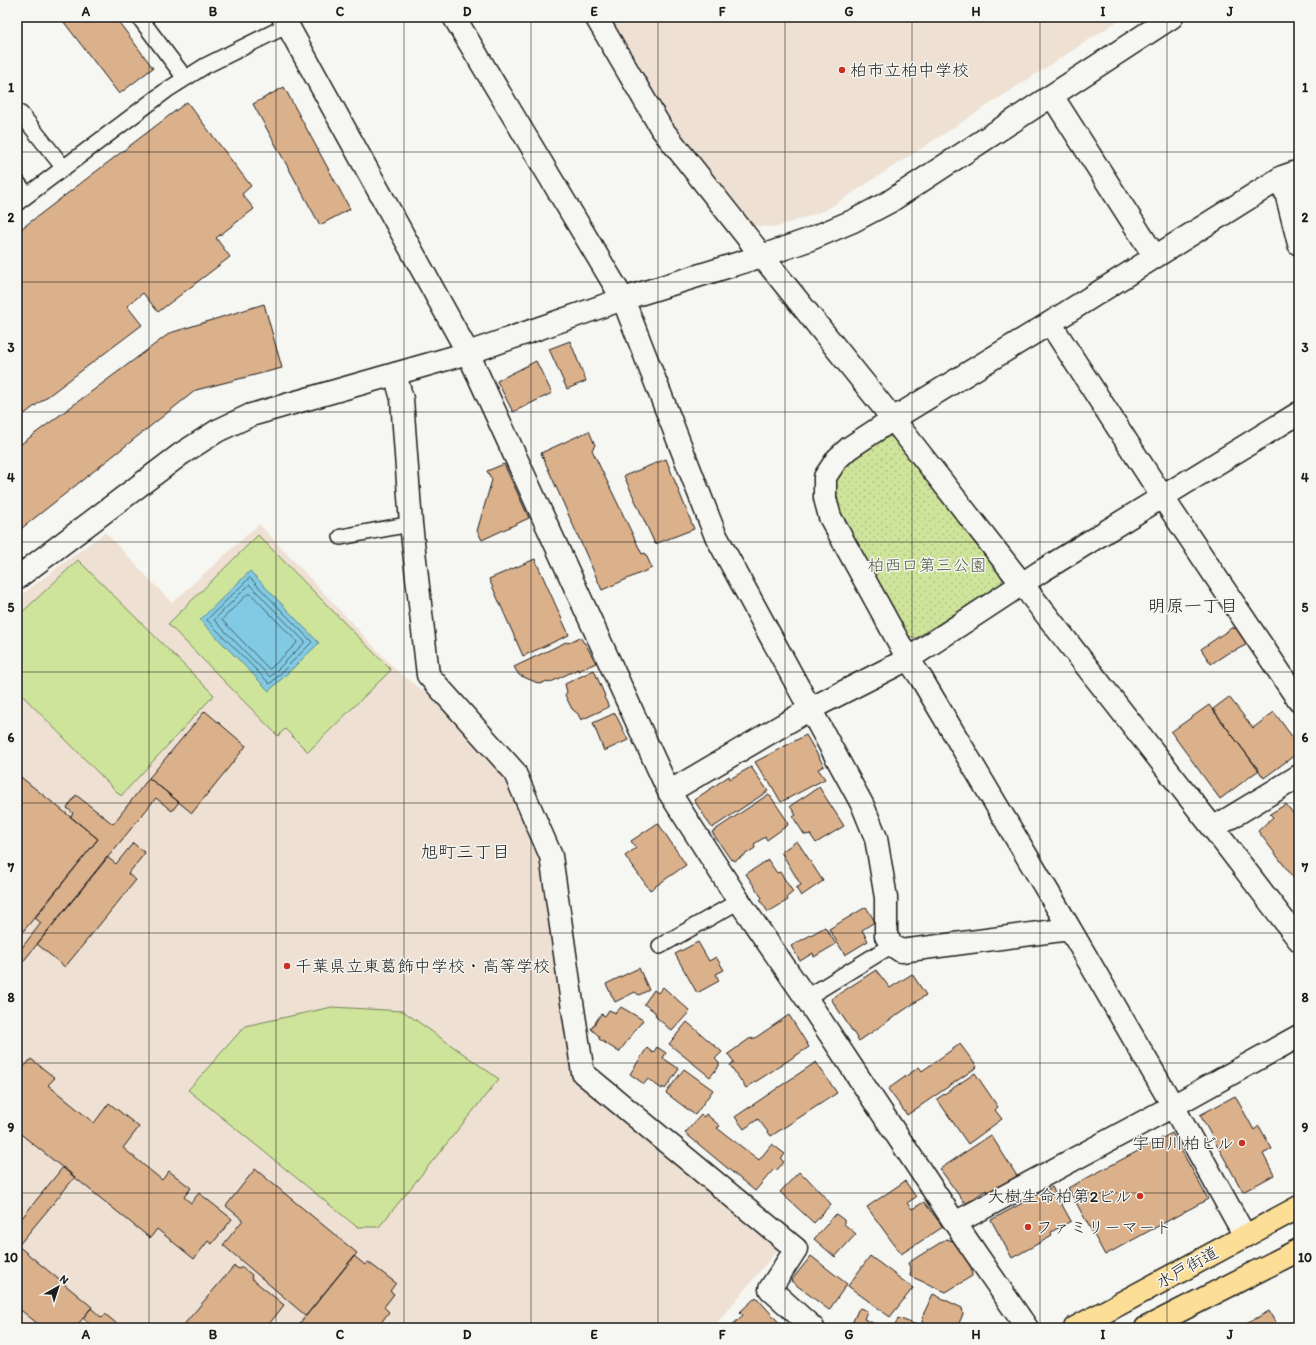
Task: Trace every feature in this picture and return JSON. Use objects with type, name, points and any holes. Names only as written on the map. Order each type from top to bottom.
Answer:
[{"type":"highway","name":"水戸街道","points":[[1075,1328],[1299,1207]]},
{"type":"highway","name":"水戸街道","points":[[1146,1328],[1299,1250]]},
{"type":"street","points":[[454,17],[623,299],[715,534],[863,806],[876,838],[886,898],[886,936],[892,945],[901,952],[1070,929]]},
{"type":"street","points":[[596,17],[661,128],[893,419],[1299,940]]},
{"type":"street","points":[[17,578],[182,454],[217,431],[251,415],[468,353],[623,299],[762,256],[808,240],[847,224],[889,202],[1172,17]]},
{"type":"street","points":[[286,21],[468,353],[669,792],[738,901],[806,998],[955,1223],[1027,1328]]},
{"type":"street","points":[[1052,96],[1155,257]]},
{"type":"street","points":[[1245,1236],[1173,1106],[1070,929],[908,659],[830,517],[825,498],[825,477],[838,459],[849,448],[893,419],[1290,174],[1299,244]]},
{"type":"street","points":[[1050,323],[1299,701]]},
{"type":"street","points":[[395,374],[402,399],[411,524],[428,675],[514,770],[551,856],[583,1073],[796,1249],[770,1289],[813,1328]]},
{"type":"street","points":[[669,792],[810,709],[908,659],[1022,584],[1299,413]]},
{"type":"street","points":[[1213,828],[1299,776]]},
{"type":"street","points":[[955,1223],[1173,1106],[1299,1036]]},
{"type":"lane","points":[[139,17],[185,78]]},
{"type":"lane","points":[[17,182],[22,199],[185,78],[286,21]]},
{"type":"lane","points":[[17,112],[21,114],[64,168]]},
{"type":"lane","points":[[341,537],[411,524]]},
{"type":"lane","points":[[660,946],[738,901]]},
{"type":"lane","points":[[806,998],[892,945]]},
{"type":"shaded area","name":"柏市立柏中学校","points":[[610,17],[1124,17],[826,210],[777,227],[754,226],[672,122]]},
{"type":"shaded area","name":"千葉県立東葛飾中学校・高等学校","points":[[259,524],[396,670],[430,696],[515,786],[543,853],[573,1078],[780,1247],[713,1328],[17,1328],[17,598],[105,532],[172,603]]},
{"type":"green space","name":"柏西口第三公園","points":[[881,435],[895,438],[1004,573],[1001,585],[916,638],[904,635],[836,513],[833,501],[834,486],[842,468],[856,454]]},
{"type":"green space","points":[[258,535],[391,670],[308,752],[285,729],[278,736],[168,624]]},
{"type":"green space","points":[[78,560],[214,695],[121,796],[17,690],[17,617]]},
{"type":"green space","points":[[332,1007],[403,1011],[499,1079],[379,1227],[357,1227],[188,1090],[245,1026]]},
{"type":"water","points":[[250,571],[319,643],[269,691],[200,620]]},
{"type":"building","points":[[60,17],[115,17],[153,68],[119,94]]},
{"type":"building","points":[[284,87],[350,209],[320,225],[253,104]]},
{"type":"building","points":[[187,102],[251,186],[242,194],[254,209],[216,238],[230,257],[158,312],[143,293],[127,306],[142,325],[23,415],[17,407],[17,232]]},
{"type":"building","points":[[264,304],[282,368],[196,390],[17,532],[17,447],[170,333]]},
{"type":"building","points":[[570,341],[586,381],[567,389],[549,349]]},
{"type":"building","points":[[536,361],[552,393],[513,412],[497,381]]},
{"type":"building","points":[[589,431],[595,445],[592,450],[642,554],[645,553],[652,568],[602,590],[541,453]]},
{"type":"building","points":[[666,459],[694,529],[655,544],[624,476]]},
{"type":"building","points":[[504,464],[529,518],[482,540],[477,531],[492,480],[487,471]]},
{"type":"building","points":[[535,559],[569,635],[523,656],[489,579]]},
{"type":"building","points":[[1238,626],[1246,639],[1246,645],[1232,652],[1231,651],[1211,664],[1201,649],[1233,627],[1234,629]]},
{"type":"building","points":[[580,637],[596,663],[578,671],[578,669],[549,683],[547,681],[540,684],[519,675],[514,667],[566,642],[568,643]]},
{"type":"building","points":[[594,670],[609,707],[581,720],[578,714],[572,709],[565,695],[567,692],[565,684]]},
{"type":"building","points":[[1229,697],[1253,728],[1274,712],[1299,746],[1299,752],[1264,778],[1213,709]]},
{"type":"building","points":[[1209,705],[1259,770],[1220,799],[1171,732]]},
{"type":"building","points":[[205,711],[246,746],[192,813],[149,778]]},
{"type":"building","points":[[615,713],[628,740],[604,751],[593,723]]},
{"type":"building","points":[[806,735],[824,766],[818,769],[825,779],[781,802],[769,781],[767,781],[755,762]]},
{"type":"building","points":[[751,767],[768,791],[712,828],[694,800],[729,776],[730,779]]},
{"type":"building","points":[[17,774],[98,839],[17,939]]},
{"type":"building","points":[[149,778],[179,802],[172,811],[156,798],[17,969],[17,954],[41,923],[35,918],[98,839],[71,817],[73,813],[67,808],[76,795],[113,824]]},
{"type":"building","points":[[819,787],[844,826],[816,843],[810,834],[804,834],[793,817],[796,815],[790,806]]},
{"type":"building","points":[[769,794],[788,822],[788,825],[767,840],[765,837],[754,844],[755,848],[735,861],[732,859],[731,860],[712,832]]},
{"type":"building","points":[[1286,804],[1299,821],[1299,885],[1258,831],[1273,817],[1270,814]]},
{"type":"building","points":[[658,823],[686,865],[650,890],[625,856],[636,848],[631,841]]},
{"type":"building","points":[[797,841],[823,881],[801,896],[796,888],[801,885],[781,852]]},
{"type":"building","points":[[133,843],[145,853],[128,874],[136,880],[65,967],[37,944],[107,857],[116,864]]},
{"type":"building","points":[[768,860],[777,873],[780,872],[793,892],[787,897],[788,900],[768,912],[760,900],[762,898],[746,874]]},
{"type":"building","points":[[866,907],[874,920],[873,923],[862,930],[868,941],[845,955],[829,929]]},
{"type":"building","points":[[825,927],[836,944],[814,957],[813,953],[800,961],[791,946]]},
{"type":"building","points":[[698,942],[709,961],[716,957],[724,970],[716,974],[719,981],[697,993],[675,954]]},
{"type":"building","points":[[639,968],[649,990],[639,995],[635,992],[615,1002],[606,984]]},
{"type":"building","points":[[876,970],[890,988],[912,974],[926,995],[859,1041],[831,999]]},
{"type":"building","points":[[663,987],[690,1011],[672,1031],[656,1017],[655,1012],[644,1004],[654,990],[658,993]]},
{"type":"building","points":[[621,1007],[643,1020],[619,1052],[599,1039],[599,1036],[591,1029],[601,1014],[605,1016],[609,1010],[616,1013]]},
{"type":"building","points":[[789,1015],[809,1047],[746,1088],[730,1065],[734,1062],[728,1054],[749,1039],[755,1038]]},
{"type":"building","points":[[687,1022],[722,1052],[715,1059],[719,1063],[719,1066],[710,1077],[669,1044]]},
{"type":"building","points":[[960,1044],[977,1067],[907,1115],[888,1089],[919,1067],[922,1071]]},
{"type":"building","points":[[657,1047],[666,1053],[663,1058],[679,1069],[665,1089],[663,1087],[662,1089],[648,1079],[644,1084],[630,1074],[647,1048],[653,1053]]},
{"type":"building","points":[[31,1059],[55,1078],[48,1085],[94,1123],[109,1103],[139,1127],[123,1148],[162,1180],[169,1171],[191,1188],[184,1197],[191,1203],[199,1193],[232,1219],[212,1244],[208,1241],[194,1259],[157,1229],[150,1238],[17,1131],[17,1063],[23,1068]]},
{"type":"building","points":[[816,1062],[837,1093],[771,1136],[758,1119],[744,1129],[735,1117]]},
{"type":"building","points":[[684,1069],[713,1090],[695,1115],[666,1093]]},
{"type":"building","points":[[975,1073],[998,1107],[995,1110],[1002,1119],[968,1144],[937,1099]]},
{"type":"building","name":"宇田川柏ビル","points":[[1235,1096],[1254,1130],[1259,1126],[1272,1149],[1263,1154],[1274,1175],[1243,1192],[1200,1115]]},
{"type":"building","points":[[706,1114],[720,1126],[717,1128],[759,1160],[772,1144],[785,1154],[781,1159],[784,1162],[776,1171],[774,1169],[755,1191],[685,1133],[701,1115],[704,1117]]},
{"type":"building","name":"大樹生命柏第2ビル","points":[[1172,1133],[1208,1199],[1105,1255],[1068,1188]]},
{"type":"building","points":[[991,1135],[1017,1176],[990,1194],[986,1190],[967,1203],[963,1201],[940,1169]]},
{"type":"building","points":[[63,1167],[75,1177],[18,1246],[17,1224]]},
{"type":"building","points":[[255,1169],[357,1253],[306,1316],[223,1245],[243,1220],[226,1206]]},
{"type":"building","points":[[799,1172],[805,1178],[806,1177],[831,1204],[814,1223],[780,1192]]},
{"type":"building","points":[[905,1181],[916,1197],[907,1203],[912,1209],[924,1202],[943,1227],[901,1254],[867,1207]]},
{"type":"building","name":"ファミリーマート","points":[[1052,1187],[1071,1221],[1051,1232],[1052,1236],[1012,1258],[991,1220]]},
{"type":"building","points":[[836,1214],[844,1220],[844,1224],[856,1234],[835,1257],[814,1239]]},
{"type":"building","points":[[946,1239],[960,1243],[971,1263],[972,1276],[946,1292],[910,1276],[911,1270],[908,1263]]},
{"type":"building","points":[[17,1245],[92,1307],[75,1328],[43,1328],[17,1307]]},
{"type":"building","points":[[354,1256],[365,1265],[368,1262],[396,1283],[390,1291],[394,1294],[384,1307],[389,1312],[377,1328],[372,1328],[369,1325],[367,1328],[296,1328]]},
{"type":"building","points":[[811,1256],[847,1284],[829,1310],[791,1281]]},
{"type":"building","points":[[870,1256],[913,1288],[890,1317],[848,1286]]},
{"type":"building","points":[[234,1266],[239,1269],[242,1267],[252,1275],[251,1278],[284,1305],[266,1328],[181,1328]]},
{"type":"building","points":[[933,1294],[962,1308],[963,1314],[957,1328],[933,1328],[922,1323],[923,1315]]},
{"type":"building","points":[[756,1297],[784,1328],[729,1328],[743,1315],[740,1312]]},
{"type":"building","points":[[91,1308],[102,1318],[105,1314],[122,1328],[94,1328],[83,1318]]},
{"type":"building","points":[[860,1308],[867,1311],[864,1319],[884,1328],[850,1328]]},
{"type":"building","points":[[1269,1311],[1277,1326],[1276,1328],[1241,1327]]},
{"type":"building","points":[[898,1318],[922,1327],[923,1328],[894,1328]]},
{"type":"place","name":"柏市立柏中学校","points":[[842,70]]},
{"type":"place","name":"千葉県立東葛飾中学校・高等学校","points":[[287,966]]},
{"type":"place","name":"宇田川柏ビル","points":[[1242,1143]]},
{"type":"place","name":"大樹生命柏第2ビル","points":[[1140,1196]]},
{"type":"place","name":"ファミリーマート","points":[[1028,1227]]},
{"type":"district","name":"明原一丁目","points":[[1193,606]]},
{"type":"district","name":"旭町三丁目","points":[[465,852]]}]
